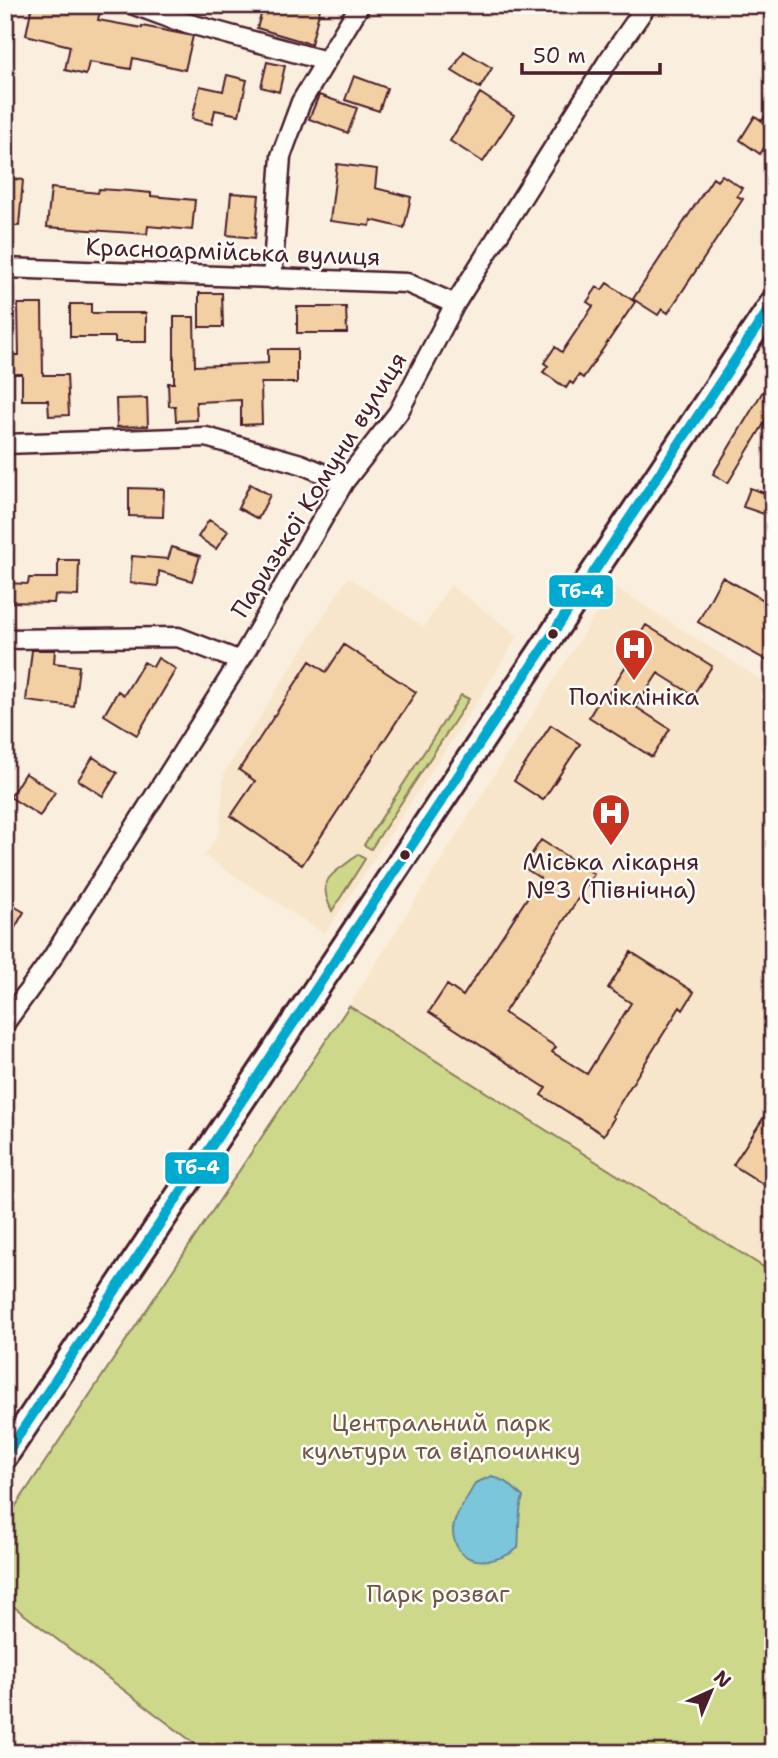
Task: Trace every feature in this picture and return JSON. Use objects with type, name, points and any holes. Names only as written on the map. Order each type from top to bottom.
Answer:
[{"type":"main road","points":[[5,1456],[773,303]]},
{"type":"street","points":[[134,5],[175,12],[326,61]]},
{"type":"street","points":[[272,279],[281,156],[301,102],[360,5]]},
{"type":"street","name":"Паризької Комуни вулиця","points":[[5,1024],[52,958],[240,661],[344,482],[398,413],[455,304],[608,61],[647,5]]},
{"type":"street","name":"Красноармійська вулиця","points":[[5,268],[407,283],[455,304]]},
{"type":"street","points":[[5,444],[206,437],[301,464],[344,482]]},
{"type":"street","points":[[5,639],[178,637],[240,661]]},
{"type":"shaded area","points":[[348,577],[424,627],[450,585],[518,635],[489,684],[325,934],[204,856],[219,834],[224,773]]},
{"type":"shaded area","name":"Міська лікарня №3 (Північна)","points":[[613,586],[773,687],[773,1273],[349,1006]]},
{"type":"green space","points":[[461,695],[469,699],[371,849],[364,845]]},
{"type":"green space","points":[[358,854],[365,859],[332,911],[325,890],[327,883],[335,872]]},
{"type":"green space","name":"Центральний парк культури та відпочинку","points":[[349,1006],[773,1273],[773,1753],[207,1753],[5,1600],[5,1522]]},
{"type":"water","points":[[492,1476],[508,1483],[523,1497],[519,1516],[518,1548],[500,1558],[479,1560],[462,1553],[456,1545],[453,1527],[475,1483]]},
{"type":"building","points":[[32,5],[73,5],[100,11],[98,20],[193,36],[185,70],[133,58],[131,69],[89,62],[86,75],[65,70],[70,46],[26,35]]},
{"type":"building","points":[[264,5],[321,5],[311,44],[257,28]]},
{"type":"building","points":[[464,51],[492,68],[480,88],[452,71]]},
{"type":"building","points":[[267,62],[285,66],[279,92],[261,87]]},
{"type":"building","points":[[227,75],[247,80],[239,115],[215,110],[212,124],[192,119],[200,86],[223,91]]},
{"type":"building","points":[[354,76],[387,88],[379,111],[345,100]]},
{"type":"building","points":[[480,93],[514,115],[483,162],[450,141]]},
{"type":"building","points":[[319,95],[357,108],[348,133],[309,119]]},
{"type":"building","points":[[773,103],[773,153],[764,148],[760,154],[740,140],[755,116],[762,121]]},
{"type":"building","points":[[337,164],[377,169],[375,188],[411,197],[404,228],[371,220],[370,226],[330,221]]},
{"type":"building","points":[[722,175],[742,188],[737,196],[743,199],[668,313],[662,309],[658,315],[633,299],[713,178],[717,181]]},
{"type":"building","points":[[6,178],[23,180],[19,226],[5,225]]},
{"type":"building","points":[[51,188],[98,193],[99,189],[130,191],[195,200],[192,230],[148,226],[147,234],[47,227]]},
{"type":"building","points":[[231,193],[259,195],[255,238],[227,235]]},
{"type":"building","points":[[607,283],[635,302],[583,378],[579,375],[573,384],[570,382],[566,388],[543,372],[548,366],[544,363],[555,347],[562,352],[593,306],[587,302],[597,287],[602,290]]},
{"type":"building","points":[[199,293],[222,293],[223,327],[199,327]]},
{"type":"building","points":[[18,304],[42,304],[43,375],[67,375],[69,415],[49,416],[48,400],[22,400],[22,374],[5,374],[5,355],[19,355]]},
{"type":"building","points":[[70,304],[91,304],[91,313],[146,313],[146,342],[115,342],[115,337],[70,337]]},
{"type":"building","points":[[297,307],[346,307],[347,333],[297,333]]},
{"type":"building","points":[[174,317],[194,317],[195,366],[268,363],[268,349],[297,349],[297,383],[261,383],[262,424],[241,425],[241,400],[196,402],[197,420],[176,421],[175,406],[169,406],[168,383],[174,383]]},
{"type":"building","points":[[763,391],[773,397],[773,409],[728,483],[713,474]]},
{"type":"building","points":[[147,398],[148,426],[117,427],[116,399]]},
{"type":"building","points":[[250,484],[270,495],[258,519],[238,508]]},
{"type":"building","points":[[129,488],[164,489],[163,517],[129,516]]},
{"type":"building","points":[[750,488],[773,496],[773,517],[743,507]]},
{"type":"building","points":[[209,520],[228,531],[216,549],[198,537]]},
{"type":"building","points":[[172,547],[200,556],[192,581],[159,571],[158,586],[130,583],[132,556],[168,559]]},
{"type":"building","points":[[58,560],[79,560],[78,596],[55,595],[54,603],[5,602],[5,583],[28,584],[29,578],[58,578]]},
{"type":"building","points":[[722,577],[773,605],[773,664],[698,622]]},
{"type":"building","name":"Поліклініка","points":[[646,625],[712,666],[693,695],[658,673],[636,707],[670,729],[652,757],[589,717],[604,692],[608,694],[634,653],[630,650]]},
{"type":"building","points":[[344,645],[416,692],[302,865],[231,816],[255,781],[239,770],[310,661],[326,672]]},
{"type":"building","points":[[32,650],[55,650],[54,663],[79,666],[74,707],[26,701]]},
{"type":"building","points":[[158,658],[176,669],[137,735],[104,715],[118,691],[124,695],[144,662],[153,667]]},
{"type":"building","points":[[551,725],[580,744],[543,800],[514,781]]},
{"type":"building","points":[[93,757],[117,773],[103,796],[78,780]]},
{"type":"building","points":[[25,773],[55,792],[40,816],[10,797]]},
{"type":"building","points":[[541,840],[594,874],[504,1013],[556,1047],[552,1052],[587,1074],[631,1003],[608,988],[631,952],[694,992],[683,1010],[680,1007],[612,1116],[614,1118],[604,1135],[541,1095],[546,1088],[429,1012],[447,985],[463,996],[540,878],[523,867]]},
{"type":"building","points":[[5,901],[24,912],[5,945]]},
{"type":"building","points":[[773,1103],[773,1168],[763,1184],[733,1165]]},
{"type":"transit line","name":"Тб-4","points":[[5,1456],[773,303]]},
{"type":"place","name":"Поліклініка","points":[[634,682]]},
{"type":"place","name":"Міська лікарня №3 (Північна)","points":[[611,847]]},
{"type":"park label","name":"Парк розваг","points":[[438,1594]]}]
